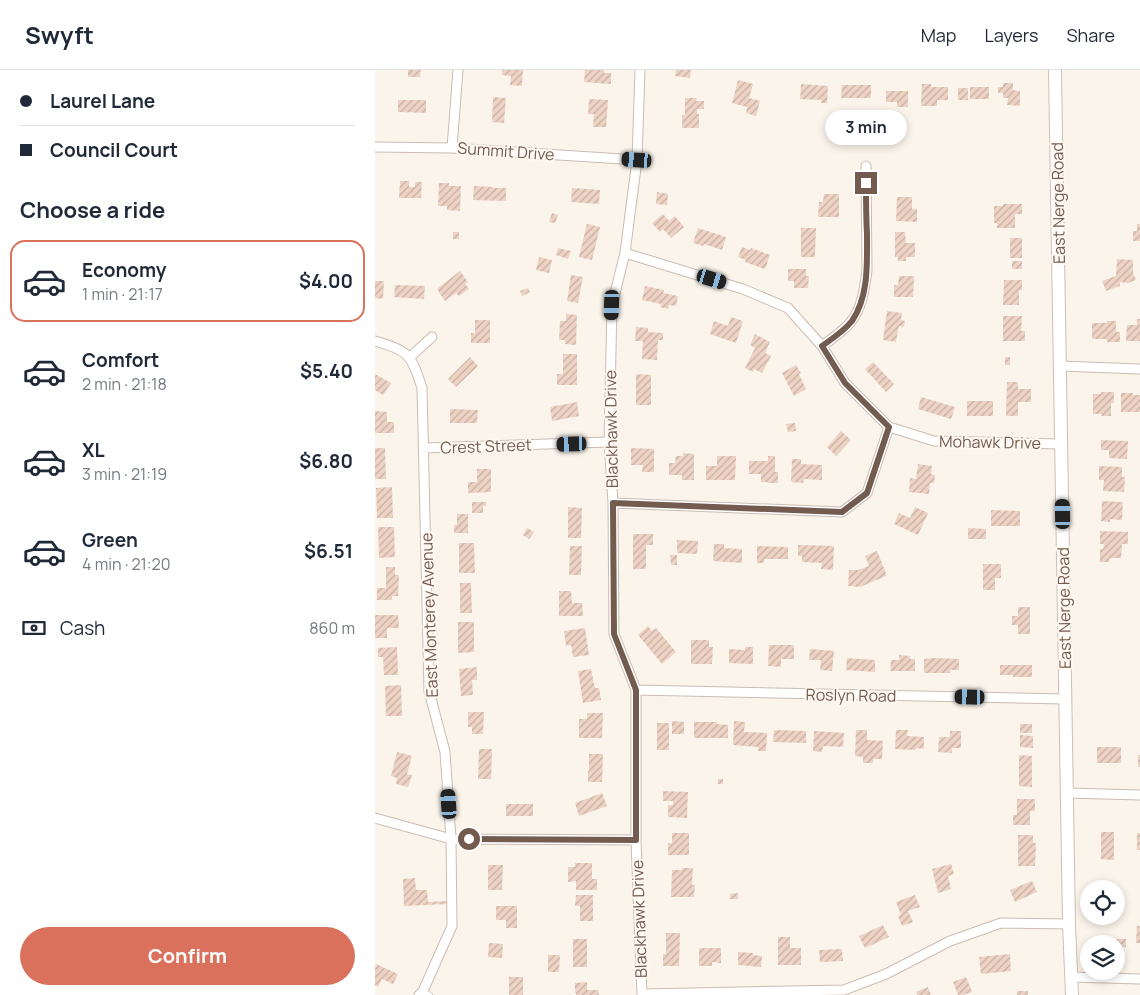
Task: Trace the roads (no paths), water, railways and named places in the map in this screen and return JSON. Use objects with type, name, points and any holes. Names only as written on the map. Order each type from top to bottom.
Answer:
[{"type":"main road","name":"East Nerge Road","points":[[1055,70],[1071,995]]},
{"type":"street","points":[[452,148],[458,70]]},
{"type":"street","name":"Blackhawk Drive","points":[[640,70],[637,160],[625,253],[612,305],[609,442],[613,503],[614,634],[636,690],[636,840],[642,995]]},
{"type":"street","name":"Summit Drive","points":[[375,147],[452,148],[637,160]]},
{"type":"street","points":[[822,346],[851,322],[857,312],[866,280],[866,166]]},
{"type":"street","name":"Mohawk Drive","points":[[625,253],[743,289],[787,308],[822,346],[845,383],[889,427],[934,441],[1061,444]]},
{"type":"street","points":[[375,341],[397,347],[410,358],[432,337]]},
{"type":"street","name":"East Monterey Avenue","points":[[410,358],[415,366],[422,388],[429,692],[445,752],[451,839],[452,926],[424,994]]},
{"type":"street","points":[[1060,366],[1140,369]]},
{"type":"street","points":[[613,503],[842,512],[867,493],[889,427]]},
{"type":"street","name":"Crest Street","points":[[424,448],[609,442]]},
{"type":"street","name":"Roslyn Road","points":[[636,690],[1066,699]]},
{"type":"street","points":[[1067,793],[1140,795]]},
{"type":"street","points":[[375,818],[451,839],[636,840]]},
{"type":"street","points":[[642,995],[844,990],[886,974],[950,941],[1001,924],[1069,924]]},
{"type":"street","points":[[1071,977],[1140,979]]}]
